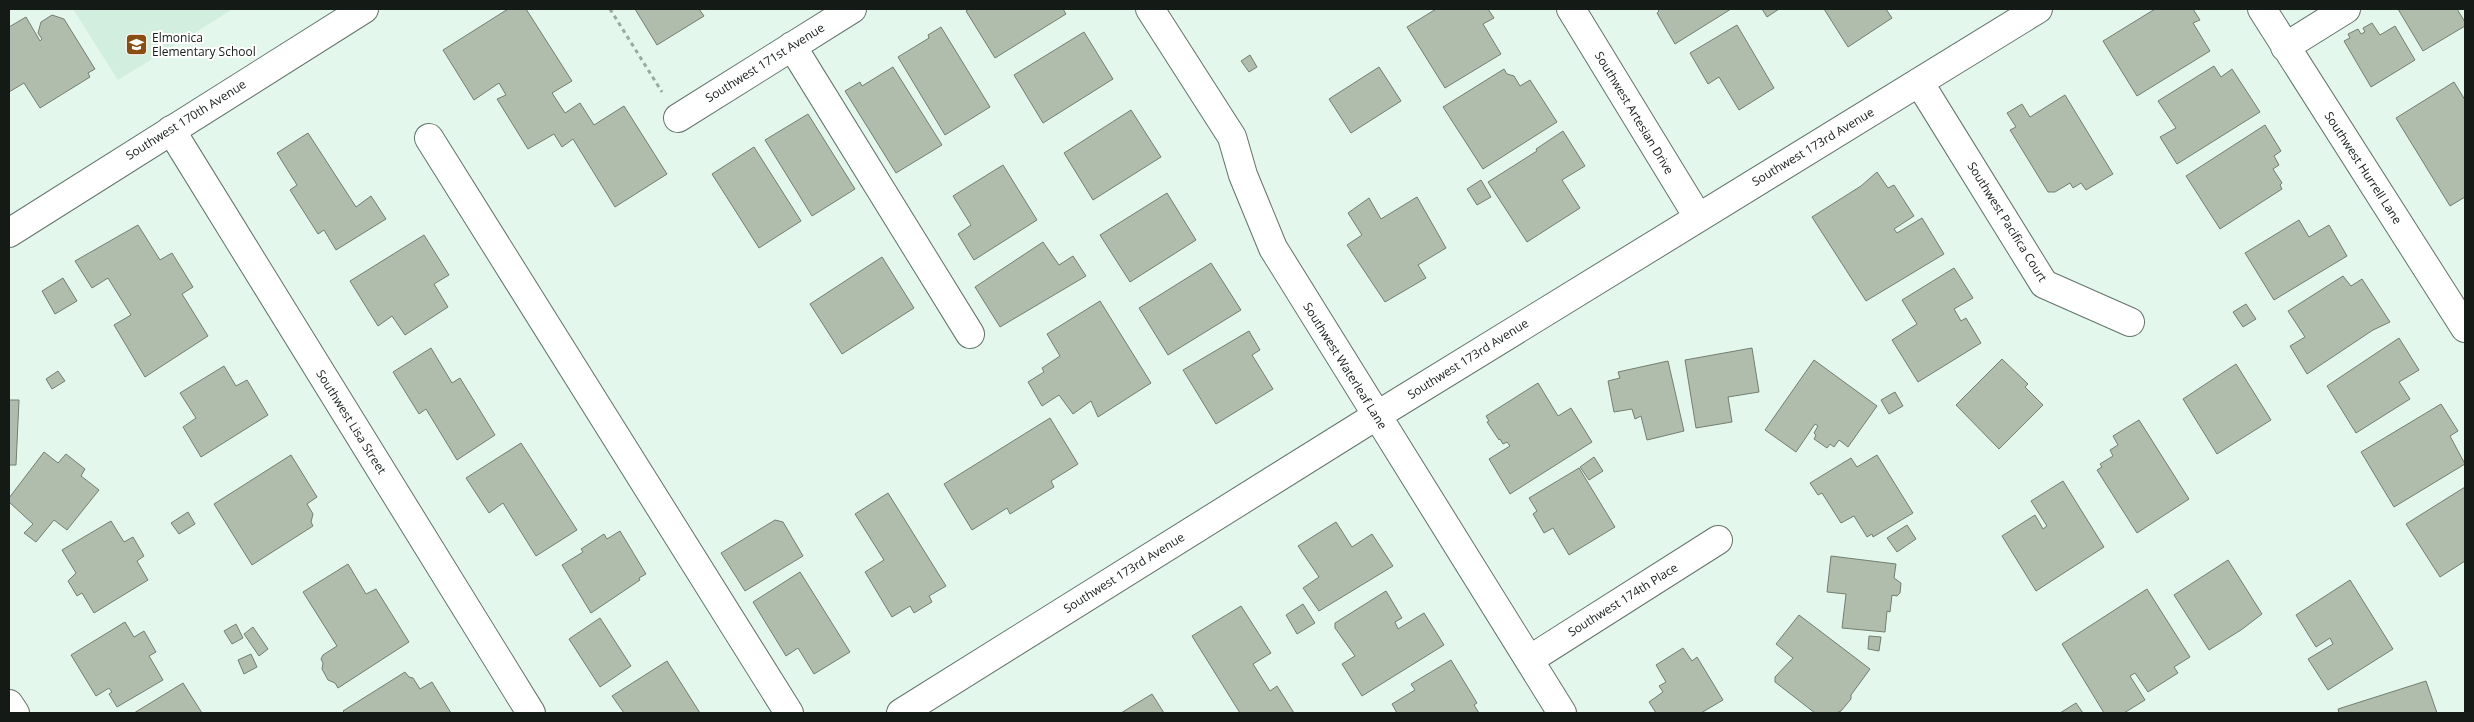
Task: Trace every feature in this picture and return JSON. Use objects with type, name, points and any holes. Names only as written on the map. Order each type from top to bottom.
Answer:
[{"type":"street","name":"Southwest 170th Avenue","points":[[9,233],[364,9]]},
{"type":"street","name":"Southwest 171st Avenue","points":[[678,118],[852,9]]},
{"type":"street","name":"Southwest Waterleaf Lane","points":[[1150,9],[1232,137],[1249,192],[1273,248],[1562,713]]},
{"type":"street","name":"Southwest Artesian Drive","points":[[1571,9],[1698,217]]},
{"type":"street","name":"Southwest 173rd Avenue","points":[[900,713],[1376,416],[2038,9]]},
{"type":"street","name":"Southwest Hurrell Lane","points":[[2262,9],[2465,328]]},
{"type":"street","points":[[2285,47],[2346,9]]},
{"type":"street","points":[[792,46],[970,334]]},
{"type":"street","name":"Southwest Pacifica Court","points":[[1919,82],[2044,284],[2130,322]]},
{"type":"street","name":"Southwest Lisa Street","points":[[171,130],[531,713]]},
{"type":"street","points":[[429,138],[789,713]]},
{"type":"street","name":"Southwest 174th Place","points":[[1529,660],[1718,540]]},
{"type":"street","points":[[9,704],[15,713]]},
{"type":"path","points":[[610,9],[678,118]]},
{"type":"shaded area","name":"Elmonica Elementary School","points":[[73,9],[233,9],[118,80]]},
{"type":"building","points":[[508,9],[526,9],[572,81],[552,93],[565,113],[580,103],[594,125],[624,106],[667,174],[615,207],[573,139],[562,147],[554,134],[528,149],[497,99],[506,95],[499,83],[474,100],[443,50]]},
{"type":"building","points":[[635,9],[699,9],[704,16],[657,45]]},
{"type":"building","points":[[969,9],[1063,9],[1066,14],[995,58],[966,11]]},
{"type":"building","points":[[1436,9],[1488,9],[1494,18],[1483,24],[1501,54],[1445,88],[1407,27]]},
{"type":"building","points":[[1658,9],[1731,9],[1675,44],[1657,13]]},
{"type":"building","points":[[1762,9],[1779,9],[1767,17]]},
{"type":"building","points":[[1824,9],[1886,9],[1892,18],[1848,47]]},
{"type":"building","points":[[2155,9],[2193,9],[2200,20],[2193,23],[2210,51],[2137,96],[2103,41]]},
{"type":"building","points":[[2398,9],[2457,9],[2465,22],[2465,26],[2423,51]]},
{"type":"building","points":[[52,15],[64,19],[95,69],[88,73],[90,77],[40,108],[24,83],[9,92],[9,27],[26,17],[40,41],[42,39],[38,33],[41,22]]},
{"type":"building","points":[[2372,23],[2380,35],[2395,26],[2415,60],[2371,87],[2344,41],[2350,38],[2348,34],[2358,29],[2361,34],[2365,32],[2363,28]]},
{"type":"building","points":[[1737,25],[1774,88],[1739,110],[1719,77],[1708,84],[1690,53]]},
{"type":"building","points":[[941,27],[990,107],[945,135],[898,57],[929,38],[928,35]]},
{"type":"building","points":[[1084,32],[1113,79],[1043,123],[1014,75]]},
{"type":"building","points":[[1250,55],[1257,67],[1249,72],[1241,61]]},
{"type":"building","points":[[2214,66],[2221,77],[2232,69],[2260,112],[2177,164],[2160,137],[2176,128],[2158,101]]},
{"type":"building","points":[[893,67],[942,145],[896,173],[845,91],[860,82],[862,86]]},
{"type":"building","points":[[1379,67],[1401,101],[1351,133],[1329,99]]},
{"type":"building","points":[[1504,69],[1507,74],[1514,76],[1520,86],[1530,80],[1557,122],[1483,169],[1443,107]]},
{"type":"building","points":[[2454,82],[2465,100],[2465,197],[2450,206],[2396,118]]},
{"type":"building","points":[[2065,95],[2113,174],[2086,190],[2081,183],[2073,188],[2070,183],[2055,192],[2048,192],[2010,130],[2016,127],[2007,113],[2022,104],[2030,117]]},
{"type":"building","points":[[1131,110],[1161,157],[1093,200],[1064,153]]},
{"type":"building","points":[[808,114],[855,189],[812,216],[765,140]]},
{"type":"building","points":[[2265,125],[2281,151],[2274,156],[2279,165],[2273,169],[2282,183],[2280,185],[2282,189],[2220,229],[2186,176]]},
{"type":"building","points":[[1563,131],[1585,166],[1562,180],[1580,208],[1527,242],[1488,182],[1537,151],[1536,149]]},
{"type":"building","points":[[308,133],[356,207],[371,196],[386,219],[336,250],[324,230],[318,234],[290,190],[297,185],[277,153]]},
{"type":"building","points":[[754,147],[801,221],[759,248],[712,174]]},
{"type":"building","points":[[1003,165],[1037,220],[974,260],[958,234],[971,225],[953,196]]},
{"type":"building","points":[[1877,172],[1888,188],[1894,185],[1914,216],[1894,229],[1897,233],[1922,218],[1944,254],[1866,301],[1812,217],[1861,186]]},
{"type":"building","points":[[1481,180],[1491,197],[1477,205],[1467,189]]},
{"type":"building","points":[[1167,193],[1196,240],[1130,282],[1100,235]]},
{"type":"building","points":[[1417,197],[1446,248],[1418,265],[1426,278],[1385,302],[1347,245],[1362,235],[1348,213],[1369,198],[1381,219]]},
{"type":"building","points":[[2299,220],[2309,237],[2329,225],[2347,256],[2274,300],[2245,253]]},
{"type":"building","points":[[138,225],[160,260],[172,253],[193,287],[182,294],[208,336],[145,377],[114,325],[131,315],[108,278],[92,288],[75,261]]},
{"type":"building","points":[[424,235],[449,275],[434,284],[448,307],[405,335],[392,316],[378,326],[350,281]]},
{"type":"building","points":[[1043,242],[1059,265],[1073,256],[1086,276],[1000,327],[975,287]]},
{"type":"building","points":[[882,257],[914,308],[842,354],[810,304]]},
{"type":"building","points":[[1211,263],[1241,310],[1168,355],[1139,308]]},
{"type":"building","points":[[1954,268],[1973,298],[1954,309],[1961,321],[1966,318],[1981,343],[1918,382],[1892,340],[1917,324],[1902,300]]},
{"type":"building","points":[[2343,276],[2351,286],[2362,279],[2390,322],[2373,330],[2307,374],[2290,346],[2305,337],[2288,311]]},
{"type":"building","points":[[63,278],[77,301],[55,314],[42,291]]},
{"type":"building","points":[[1100,301],[1151,383],[1098,417],[1091,401],[1073,414],[1059,395],[1042,406],[1028,382],[1044,372],[1042,368],[1060,356],[1047,334]]},
{"type":"building","points":[[2246,304],[2256,319],[2243,327],[2233,312]]},
{"type":"building","points":[[1249,331],[1260,350],[1252,355],[1273,389],[1216,424],[1183,370]]},
{"type":"building","points":[[2399,338],[2419,370],[2399,382],[2410,399],[2356,433],[2327,386]]},
{"type":"building","points":[[431,348],[452,383],[460,378],[495,435],[457,460],[426,409],[419,414],[393,372]]},
{"type":"building","points":[[1752,348],[1759,392],[1728,397],[1732,422],[1696,428],[1685,360]]},
{"type":"building","points":[[2002,359],[2028,384],[2025,387],[2043,405],[1999,449],[1956,405]]},
{"type":"building","points":[[1814,360],[1877,406],[1848,447],[1839,440],[1834,447],[1830,444],[1827,448],[1814,439],[1816,435],[1814,433],[1818,426],[1815,424],[1796,452],[1765,430]]},
{"type":"building","points":[[1668,361],[1684,431],[1647,440],[1641,416],[1635,419],[1632,409],[1614,412],[1608,381],[1620,378],[1618,372]]},
{"type":"building","points":[[2236,364],[2271,420],[2217,454],[2183,399]]},
{"type":"building","points":[[224,366],[236,386],[247,380],[268,415],[201,457],[183,427],[196,418],[180,393]]},
{"type":"building","points":[[58,371],[65,381],[52,389],[46,379]]},
{"type":"building","points":[[1538,383],[1558,416],[1571,408],[1592,442],[1510,494],[1489,459],[1510,446],[1507,442],[1503,444],[1499,440],[1487,422],[1489,421],[1486,416]]},
{"type":"building","points":[[1895,392],[1903,406],[1889,414],[1881,400]]},
{"type":"building","points":[[9,400],[19,400],[16,465],[9,465]]},
{"type":"building","points":[[2441,404],[2458,431],[2450,436],[2465,464],[2394,507],[2361,452]]},
{"type":"building","points":[[1050,418],[1078,464],[1051,481],[1054,487],[1010,514],[1007,508],[972,530],[944,484]]},
{"type":"building","points":[[2139,420],[2189,499],[2137,533],[2097,470],[2102,467],[2100,464],[2113,456],[2110,450],[2118,445],[2113,436]]},
{"type":"building","points":[[521,443],[577,530],[536,556],[503,503],[489,513],[466,478]]},
{"type":"building","points":[[44,452],[58,463],[66,454],[85,469],[81,476],[99,490],[67,530],[54,520],[36,542],[24,533],[33,524],[9,502],[9,498]]},
{"type":"building","points":[[291,455],[317,497],[307,504],[313,514],[311,522],[313,526],[252,565],[214,504]]},
{"type":"building","points":[[1877,455],[1913,513],[1873,537],[1872,534],[1867,537],[1854,516],[1841,523],[1822,493],[1818,495],[1810,483],[1851,458],[1857,467]]},
{"type":"building","points":[[1594,457],[1603,471],[1589,480],[1580,467]]},
{"type":"building","points":[[1579,468],[1615,527],[1569,555],[1553,528],[1544,533],[1533,514],[1537,511],[1529,498]]},
{"type":"building","points":[[2063,481],[2104,547],[2036,591],[2002,536],[2035,515],[2043,529],[2047,526],[2031,501]]},
{"type":"building","points":[[2465,487],[2465,561],[2440,577],[2406,524]]},
{"type":"building","points":[[888,493],[946,586],[929,596],[932,602],[914,613],[910,606],[892,617],[865,572],[884,560],[855,514]]},
{"type":"building","points":[[188,512],[195,524],[179,534],[171,523]]},
{"type":"building","points":[[775,520],[783,522],[803,556],[745,591],[721,553]]},
{"type":"building","points":[[111,521],[124,542],[133,537],[144,556],[137,561],[148,580],[94,613],[82,593],[77,596],[68,581],[76,573],[62,550]]},
{"type":"building","points":[[1336,522],[1352,547],[1372,534],[1393,566],[1319,611],[1303,588],[1319,577],[1298,546]]},
{"type":"building","points":[[1907,525],[1916,539],[1897,552],[1887,538]]},
{"type":"building","points":[[620,531],[646,574],[591,613],[562,565],[583,552],[581,549],[604,534],[607,539]]},
{"type":"building","points":[[1831,556],[1896,564],[1894,578],[1901,583],[1900,593],[1897,596],[1892,595],[1890,612],[1887,611],[1885,632],[1842,628],[1846,594],[1827,592]]},
{"type":"building","points":[[2228,560],[2262,614],[2209,650],[2174,595]]},
{"type":"building","points":[[348,564],[366,594],[376,589],[409,642],[338,688],[335,683],[328,680],[322,669],[323,663],[321,659],[323,655],[337,646],[303,592]]},
{"type":"building","points":[[800,572],[850,652],[814,674],[798,648],[786,656],[753,602]]},
{"type":"building","points":[[2350,580],[2393,649],[2328,690],[2308,659],[2333,644],[2330,638],[2316,647],[2296,615]]},
{"type":"building","points":[[2147,589],[2190,657],[2174,667],[2178,673],[2148,692],[2135,673],[2130,676],[2145,700],[2124,713],[2104,713],[2062,644]]},
{"type":"building","points":[[1386,591],[1402,618],[1395,622],[1398,629],[1424,613],[1444,645],[1362,696],[1342,664],[1355,656],[1335,628],[1335,623]]},
{"type":"building","points":[[1303,604],[1315,623],[1297,634],[1286,615]]},
{"type":"building","points":[[1241,606],[1271,653],[1253,664],[1270,691],[1277,686],[1294,713],[1240,713],[1192,636]]},
{"type":"building","points":[[1799,615],[1870,669],[1841,711],[1836,713],[1815,713],[1775,682],[1775,677],[1793,658],[1776,644]]},
{"type":"building","points":[[600,618],[631,666],[600,687],[569,639]]},
{"type":"building","points":[[125,622],[134,637],[144,631],[156,652],[149,656],[163,680],[117,707],[109,694],[112,692],[109,688],[96,696],[71,655]]},
{"type":"building","points":[[236,624],[243,638],[232,644],[224,631]]},
{"type":"building","points":[[253,627],[268,649],[259,656],[244,634]]},
{"type":"building","points":[[1869,636],[1881,637],[1879,651],[1868,649]]},
{"type":"building","points":[[1683,648],[1692,661],[1697,657],[1723,700],[1701,713],[1656,713],[1649,702],[1663,692],[1659,686],[1666,682],[1656,665]]},
{"type":"building","points":[[251,654],[257,667],[244,674],[238,660]]},
{"type":"building","points":[[1451,660],[1477,703],[1474,705],[1479,713],[1397,713],[1392,704],[1415,690],[1411,684]]},
{"type":"building","points":[[667,661],[700,713],[624,713],[612,696]]},
{"type":"building","points":[[405,672],[409,677],[413,678],[420,689],[432,682],[451,713],[345,713],[343,711]]},
{"type":"building","points":[[2426,681],[2437,713],[2339,713],[2338,709]]},
{"type":"building","points":[[183,683],[202,713],[134,713]]},
{"type":"building","points":[[1152,694],[1164,713],[1121,713]]},
{"type":"building","points":[[2076,703],[2083,713],[2060,713]]},
{"type":"place","name":"Elmonica Elementary School","points":[[136,45]]}]
